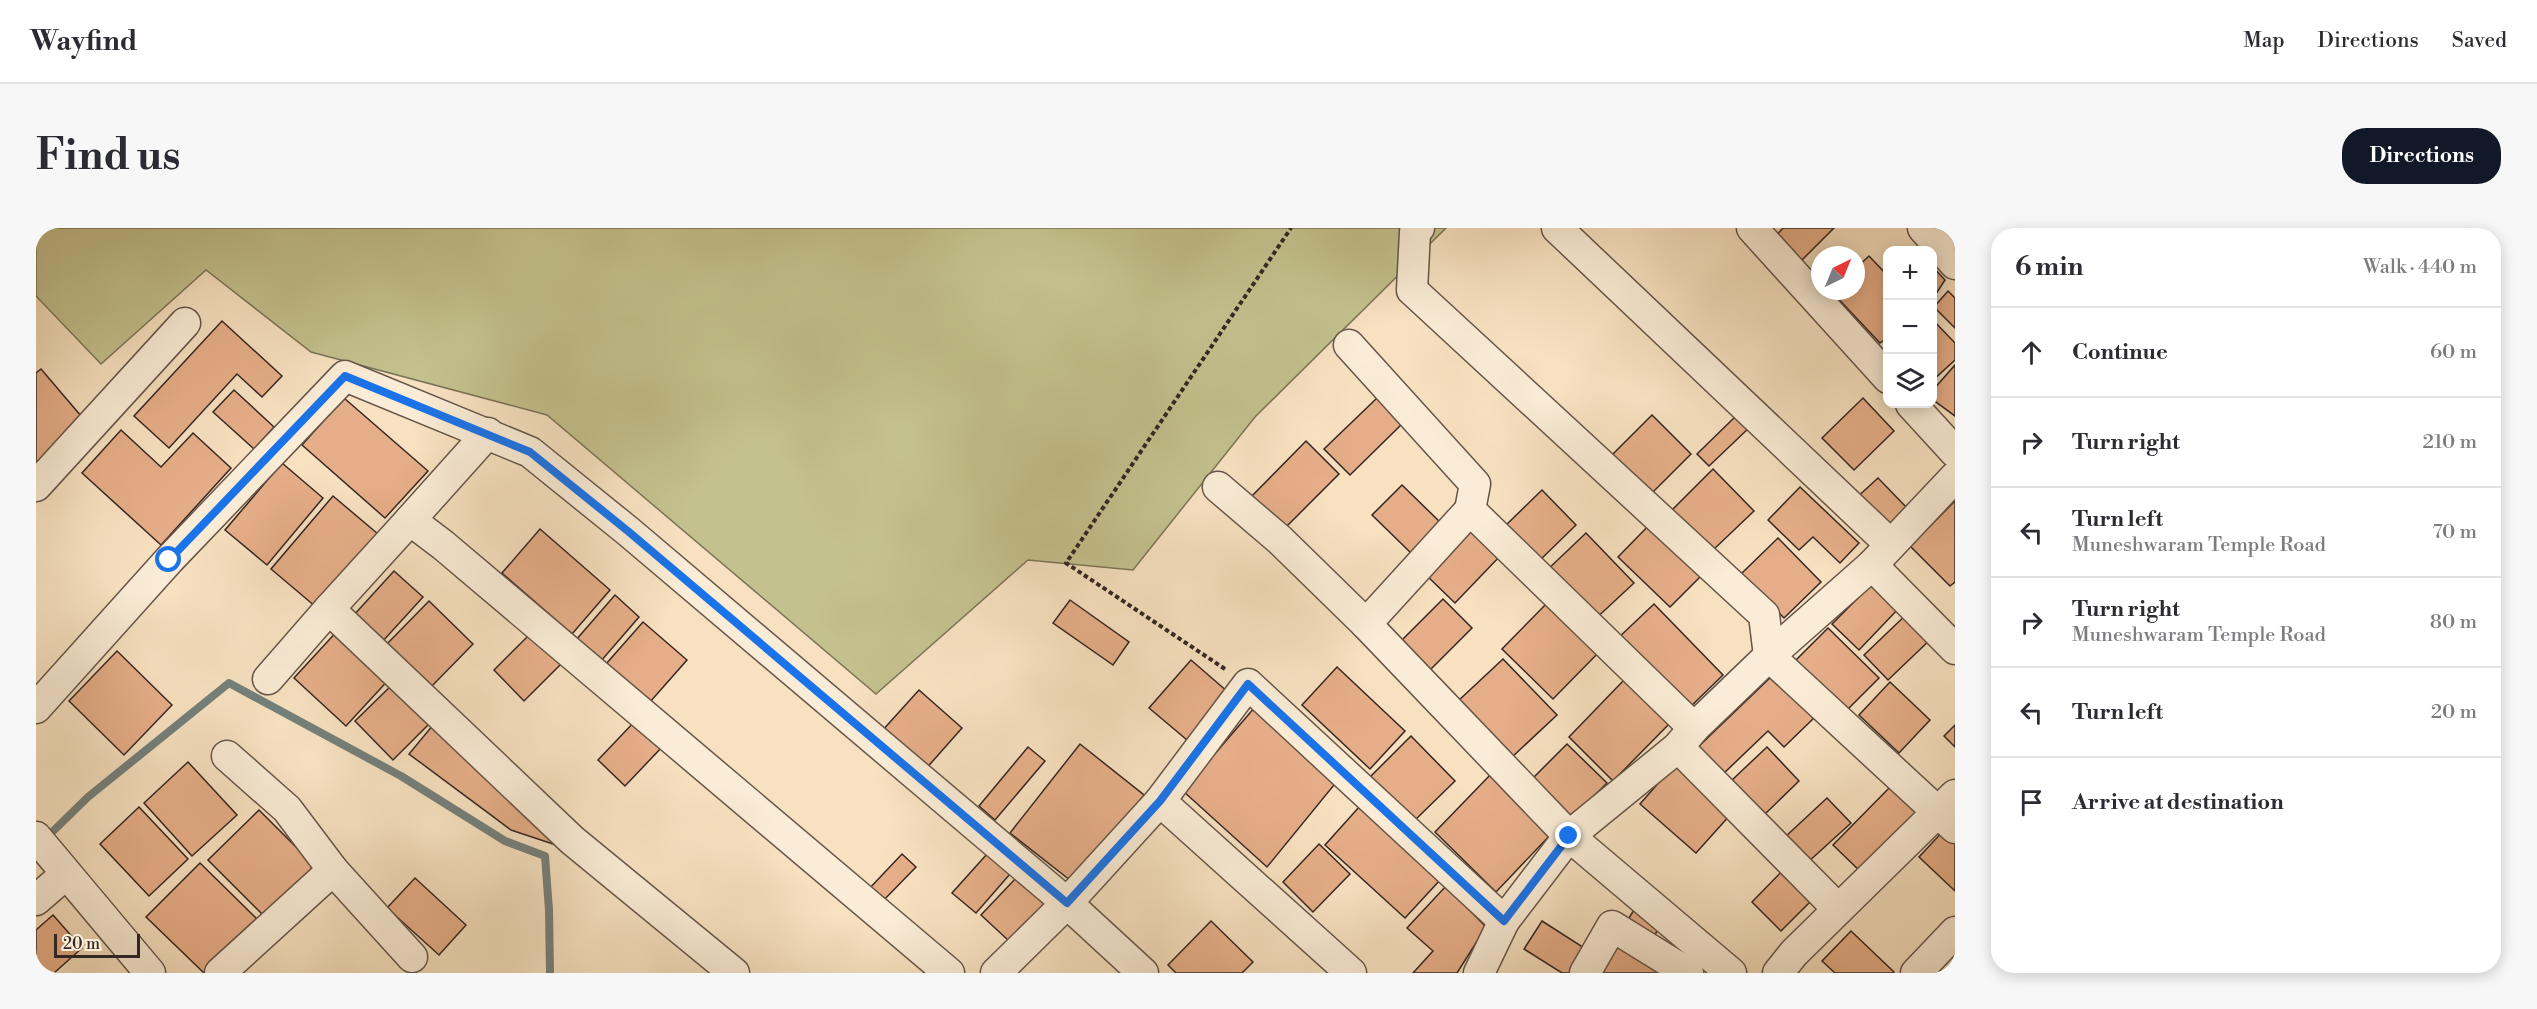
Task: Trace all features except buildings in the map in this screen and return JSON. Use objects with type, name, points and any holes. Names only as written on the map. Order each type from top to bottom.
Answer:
[{"type":"street","points":[[1419,228],[1415,232],[1412,290],[1764,615],[1769,656],[1949,812],[1838,909],[1794,953],[1778,973]]},
{"type":"street","points":[[1557,228],[1881,554],[1955,649]]},
{"type":"street","points":[[1752,228],[1883,374]]},
{"type":"street","points":[[1923,228],[1955,264]]},
{"type":"street","points":[[36,486],[185,323]]},
{"type":"street","points":[[1349,345],[1475,484],[1470,510],[1366,624]]},
{"type":"street","points":[[36,708],[169,560],[345,376],[530,452],[629,532],[1067,903],[1143,973]]},
{"type":"street","points":[[1479,973],[1504,921],[1569,836],[1686,737],[1769,656],[1881,554],[1955,471],[1914,408]]},
{"type":"street","points":[[268,679],[488,433]]},
{"type":"street","points":[[1218,487],[1280,540],[1366,624],[1569,836],[1731,973]]},
{"type":"street","points":[[1470,510],[1686,737],[1838,909]]},
{"type":"street","points":[[410,520],[443,545],[949,973]]},
{"type":"street","points":[[329,609],[572,840],[734,973]]},
{"type":"street","points":[[996,973],[1067,903],[1160,801],[1248,684],[1504,921]]},
{"type":"street","points":[[227,756],[287,809],[333,870],[412,957]]},
{"type":"street","points":[[1160,801],[1351,973]]},
{"type":"street","points":[[36,900],[51,855]]},
{"type":"street","points":[[51,855],[150,973]]},
{"type":"street","points":[[220,973],[333,870]]},
{"type":"street","points":[[1586,973],[1612,926],[1688,973]]},
{"type":"street","points":[[1916,973],[1955,932]]},
{"type":"path","points":[[1248,684],[1066,562],[1291,228]]},
{"type":"shaded area","points":[[36,228],[1446,228],[1255,417],[1133,570],[1028,560],[876,694],[547,415],[311,352],[206,270],[101,364],[36,296]]},
{"type":"waterway","points":[[45,839],[88,797],[229,683],[401,776],[505,841],[545,856],[550,973]]},
{"type":"route","points":[[169,560],[345,376],[530,452],[629,532],[1067,903],[1160,801],[1248,684],[1504,921],[1569,836]]}]
